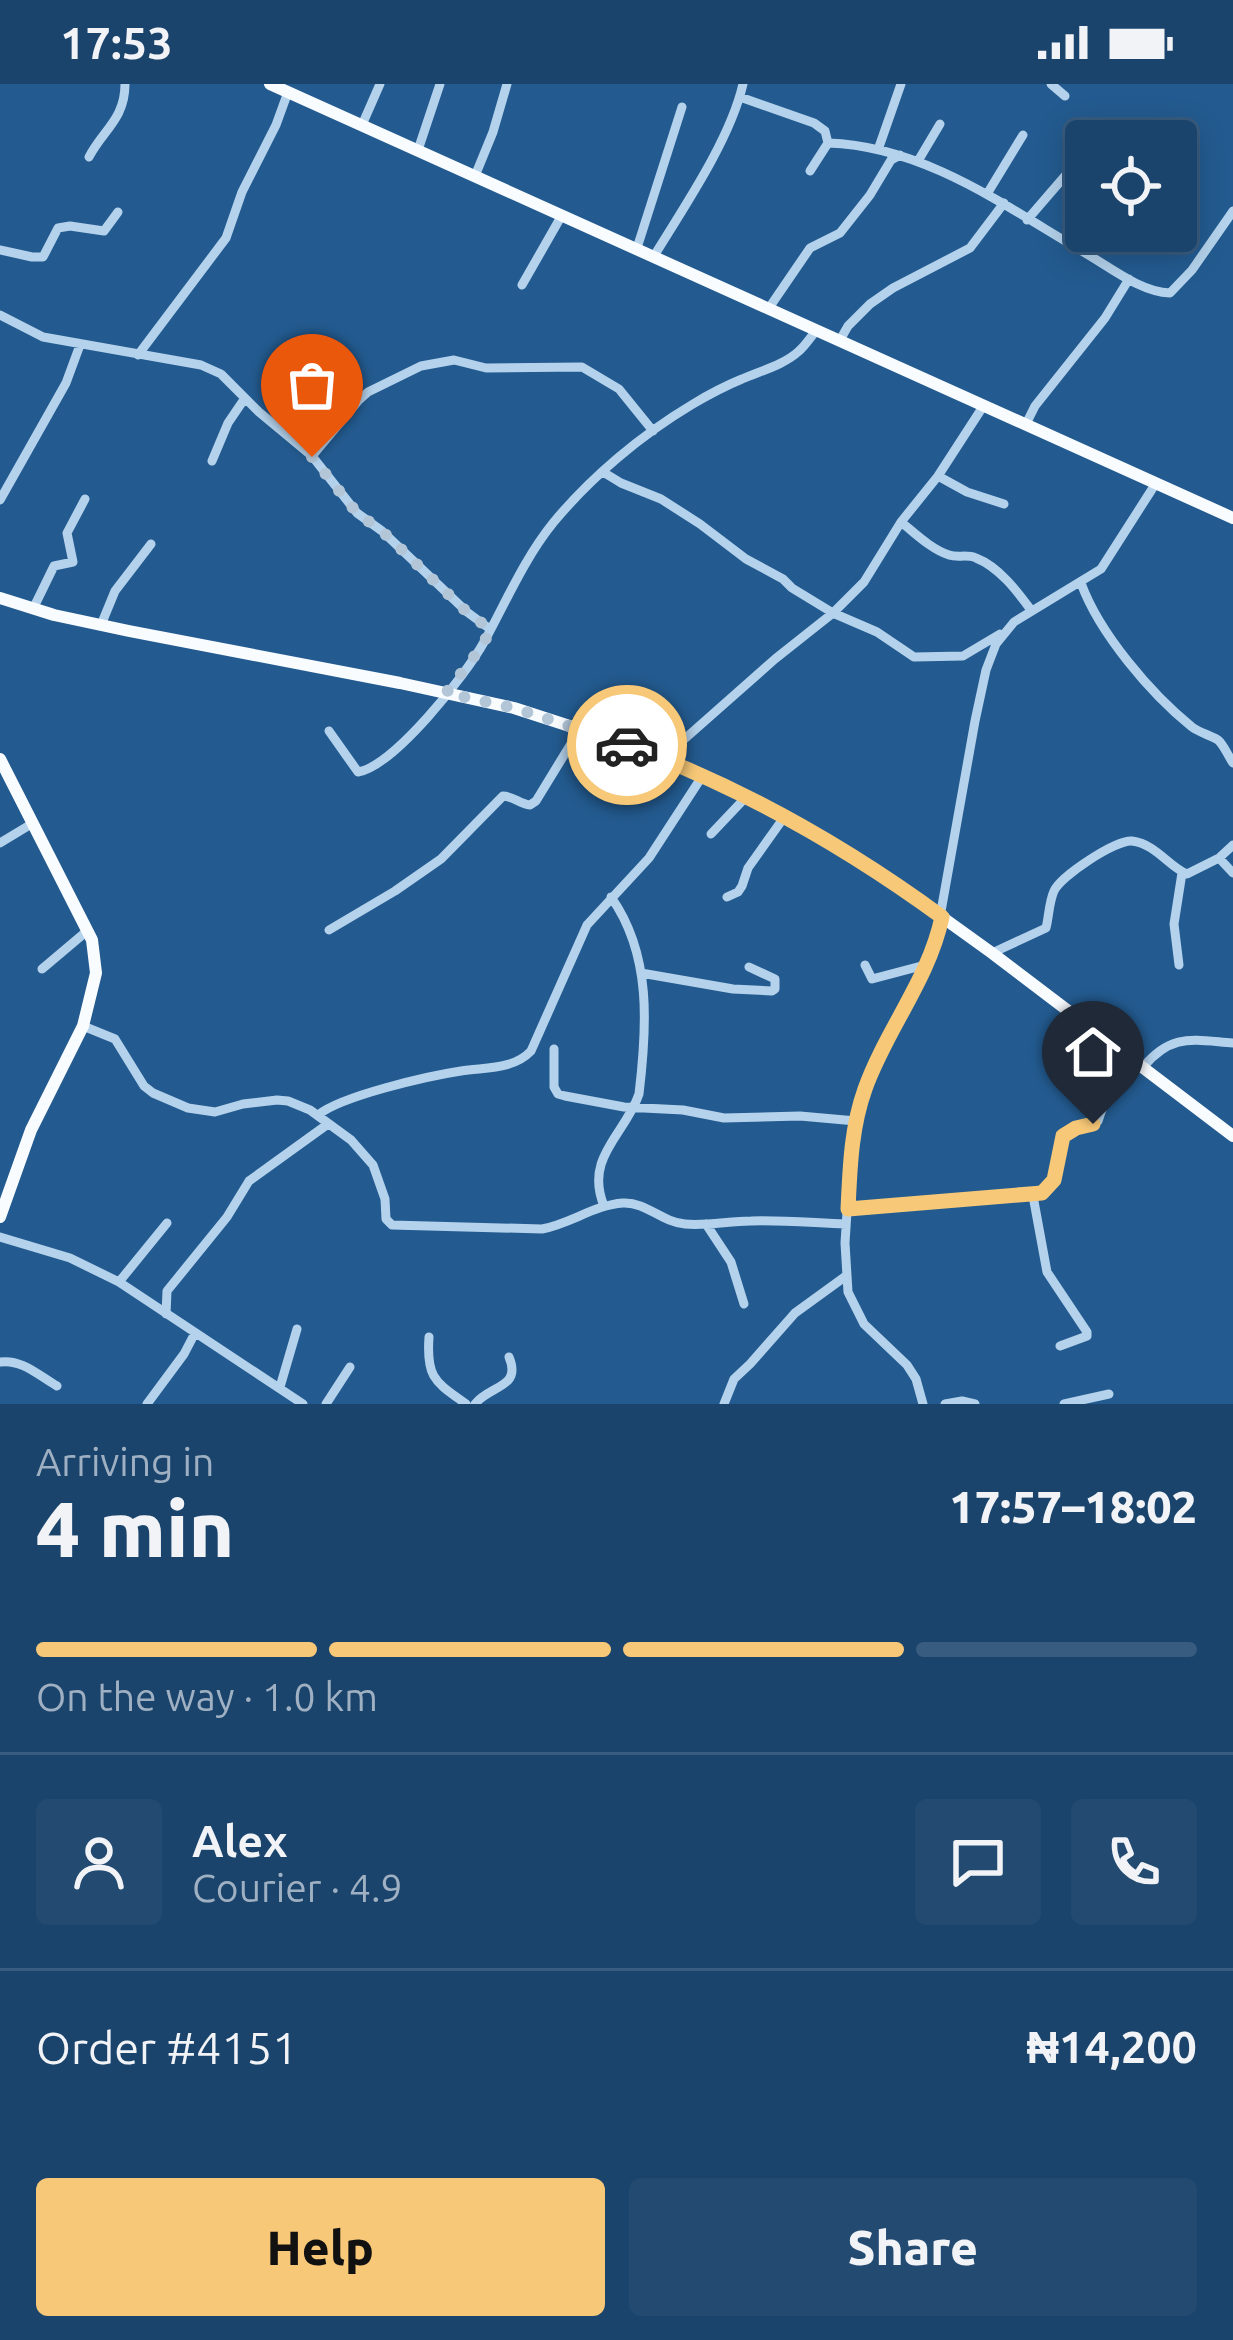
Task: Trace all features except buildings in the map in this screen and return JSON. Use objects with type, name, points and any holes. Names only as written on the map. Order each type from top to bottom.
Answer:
[{"type":"main road","points":[[280,87],[1233,518]]},
{"type":"main road","points":[[0,598],[101,625],[514,708],[663,758],[747,796],[862,862],[992,952],[1233,1136]]},
{"type":"main road","points":[[0,758],[88,931],[96,973],[83,1026],[31,1130],[0,1216]]},
{"type":"street","points":[[89,157],[112,129],[124,101],[125,84]]},
{"type":"street","points":[[362,125],[380,84]]},
{"type":"street","points":[[418,150],[440,84]]},
{"type":"street","points":[[476,176],[507,84]]},
{"type":"street","points":[[653,256],[694,189],[743,84]]},
{"type":"street","points":[[879,147],[901,84]]},
{"type":"street","points":[[1052,84],[1065,97]]},
{"type":"street","points":[[138,355],[226,238],[276,125],[280,87]]},
{"type":"street","points":[[740,97],[825,131],[828,142],[810,171]]},
{"type":"street","points":[[637,248],[682,107]]},
{"type":"street","points":[[918,161],[940,124]]},
{"type":"street","points":[[987,194],[1023,135]]},
{"type":"street","points":[[828,142],[879,147],[918,161],[1004,203],[1129,279],[1161,292],[1170,292],[1192,270],[1233,211]]},
{"type":"street","points":[[769,308],[810,248],[840,233],[891,160],[900,155]]},
{"type":"street","points":[[1027,220],[1065,176]]},
{"type":"street","points":[[840,340],[870,304],[970,248],[1004,203]]},
{"type":"street","points":[[0,250],[44,256],[58,228],[104,231],[118,212]]},
{"type":"street","points":[[522,285],[562,215]]},
{"type":"street","points":[[1026,424],[1129,279]]},
{"type":"street","points":[[0,315],[29,332],[208,367],[221,374],[312,457],[357,513],[490,629]]},
{"type":"street","points":[[328,731],[353,767],[364,772],[398,748],[483,645],[520,572],[553,524],[604,472],[692,405],[798,352],[817,330]]},
{"type":"street","points":[[0,500],[66,383],[80,345]]},
{"type":"street","points":[[312,457],[368,392],[421,366],[454,360],[486,368],[582,367],[619,389],[653,431]]},
{"type":"street","points":[[212,461],[228,422],[245,398]]},
{"type":"street","points":[[663,758],[833,614],[864,582],[984,405]]},
{"type":"street","points":[[604,472],[681,512],[833,614],[877,632],[918,658],[963,656],[1101,569],[1156,483]]},
{"type":"street","points":[[938,476],[1004,504]]},
{"type":"street","points":[[33,609],[54,566],[73,562],[67,533],[85,499]]},
{"type":"street","points":[[902,522],[944,553],[980,560],[1031,610]]},
{"type":"street","points":[[101,625],[116,591],[152,544]]},
{"type":"street","points":[[1081,583],[1088,604],[1134,668],[1194,729],[1222,742],[1233,764]]},
{"type":"street","points":[[923,1404],[907,1365],[864,1324],[846,1276],[856,1121],[866,1086],[935,945],[986,670],[1005,631]]},
{"type":"street","points":[[328,930],[441,859],[503,796],[530,805],[536,801],[580,729]]},
{"type":"street","points":[[1222,742],[1233,731]]},
{"type":"street","points":[[318,1115],[338,1102],[523,1060],[587,925],[649,858],[704,776]]},
{"type":"street","points":[[711,834],[747,796]]},
{"type":"street","points":[[727,897],[738,892],[748,868],[785,816]]},
{"type":"street","points":[[0,843],[33,824]]},
{"type":"street","points":[[992,952],[1046,928],[1055,889],[1116,845],[1133,841],[1163,855],[1182,873]]},
{"type":"street","points":[[1182,873],[1220,858],[1233,845]]},
{"type":"street","points":[[1220,858],[1233,873]]},
{"type":"street","points":[[1179,965],[1174,924],[1182,873]]},
{"type":"street","points":[[604,1206],[598,1192],[602,1160],[635,1106],[646,1001],[629,927],[611,897]]},
{"type":"street","points":[[42,969],[88,931]]},
{"type":"street","points":[[865,965],[872,979],[925,965]]},
{"type":"street","points":[[641,973],[734,989],[775,989],[775,979],[748,968]]},
{"type":"street","points":[[83,1026],[115,1039],[145,1086],[166,1100],[215,1112],[288,1101],[318,1115],[351,1140],[373,1165],[385,1199],[386,1219],[392,1225],[542,1229],[604,1206],[635,1203],[674,1223],[846,1224]]},
{"type":"street","points":[[1143,1067],[1156,1052],[1176,1041],[1233,1043]]},
{"type":"street","points":[[554,1049],[558,1094],[724,1118],[800,1116],[856,1121]]},
{"type":"street","points":[[848,1209],[1033,1196],[1048,1190],[1063,1136],[1098,1121],[1125,1054]]},
{"type":"street","points":[[166,1314],[167,1291],[227,1217],[249,1181],[328,1124]]},
{"type":"street","points":[[1033,1196],[1047,1272],[1087,1332],[1060,1346]]},
{"type":"street","points":[[119,1282],[167,1223]]},
{"type":"street","points":[[706,1224],[730,1262],[744,1304]]},
{"type":"street","points":[[0,1238],[70,1258],[119,1282],[304,1404]]},
{"type":"street","points":[[724,1404],[734,1379],[795,1312],[846,1276]]},
{"type":"street","points":[[280,1387],[297,1329]]},
{"type":"street","points":[[147,1404],[195,1333]]},
{"type":"street","points":[[429,1337],[435,1380],[471,1404],[510,1378],[508,1357]]},
{"type":"street","points":[[0,1362],[14,1360],[56,1386]]},
{"type":"street","points":[[326,1404],[350,1367]]},
{"type":"street","points":[[1064,1404],[1109,1394]]},
{"type":"street","points":[[945,1404],[975,1404]]},
{"type":"way so far","points":[[312,457],[357,513],[490,629],[446,693],[514,708],[627,745]]},
{"type":"route","points":[[627,745],[704,776],[810,830],[942,917],[935,945],[866,1086],[852,1134],[848,1209],[1042,1193],[1054,1180],[1063,1136],[1093,1124]]}]
